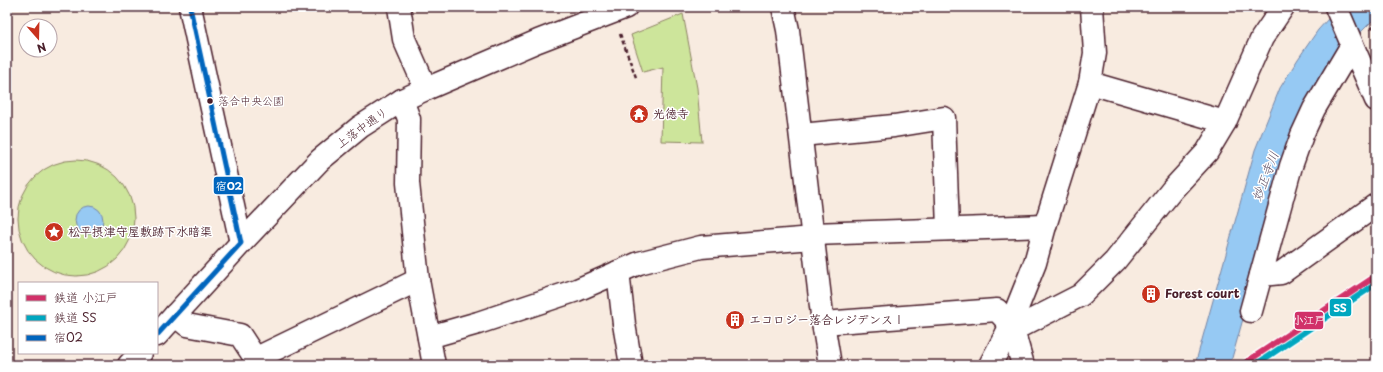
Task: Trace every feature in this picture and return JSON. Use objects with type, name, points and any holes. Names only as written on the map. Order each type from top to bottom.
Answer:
[{"type":"street","points":[[190,7],[241,243]]},
{"type":"street","points":[[399,7],[404,39],[426,89]]},
{"type":"street","points":[[783,7],[788,30],[823,323],[830,365]]},
{"type":"street","points":[[990,365],[1010,329],[1035,263],[1045,226],[1090,83],[1095,53],[1092,7]]},
{"type":"street","points":[[1010,329],[1081,295],[1115,261],[1172,190],[1207,152],[1225,122],[1262,38],[1283,7]]},
{"type":"street","points":[[1337,8],[1376,100]]},
{"type":"street","name":"上落中通り","points":[[158,334],[241,243],[320,160],[360,127],[402,100],[426,89],[538,41],[619,10]]},
{"type":"street","points":[[1251,311],[1291,166],[1302,135],[1314,109],[1351,44]]},
{"type":"street","points":[[1090,83],[1225,122]]},
{"type":"street","points":[[402,100],[409,119],[408,184],[418,280],[434,365]]},
{"type":"street","points":[[801,134],[894,126],[944,118],[948,229]]},
{"type":"street","points":[[1261,275],[1281,273],[1376,205]]},
{"type":"street","points":[[429,337],[478,323],[577,290],[640,263],[701,247],[813,236],[1045,226]]},
{"type":"street","points":[[618,272],[624,324],[631,365]]},
{"type":"street","points":[[175,315],[187,325],[240,336],[256,363],[263,355],[418,280]]},
{"type":"street","points":[[823,323],[997,310],[1010,329],[1023,365]]},
{"type":"street","points":[[129,365],[139,354]]},
{"type":"path","points":[[619,10],[637,80]]},
{"type":"green space","points":[[683,14],[697,88],[702,142],[661,141],[663,67],[643,72],[631,35]]},
{"type":"green space","points":[[76,160],[98,164],[108,169],[117,177],[125,186],[130,196],[134,218],[130,240],[125,250],[117,259],[108,267],[98,272],[76,276],[54,272],[44,267],[35,259],[27,250],[22,240],[18,218],[22,196],[27,186],[35,177],[44,169],[54,164]]},
{"type":"water","name":"妙正寺川","points":[[1339,7],[1376,7],[1376,17],[1358,35],[1289,156],[1230,365],[1195,365],[1255,150],[1280,88],[1318,30]]},
{"type":"water","points":[[89,206],[99,210],[103,220],[99,230],[89,234],[79,230],[75,220],[79,210]]},
{"type":"rail line","name":"小江戸","points":[[1242,365],[1376,276]]},
{"type":"rail line","name":"SS","points":[[1255,365],[1376,284]]},
{"type":"transit line","name":"宿02","points":[[158,334],[241,243],[190,7]]},
{"type":"place","name":"落合中央公園","points":[[210,101]]},
{"type":"place","name":"光徳寺","points":[[639,114]]},
{"type":"place","name":"松平摂津守屋敷跡下水暗渠","points":[[54,232]]},
{"type":"place","name":"Forest court","points":[[1151,294]]},
{"type":"place","name":"エコロジー落合レジデンスⅠ","points":[[735,320]]}]
